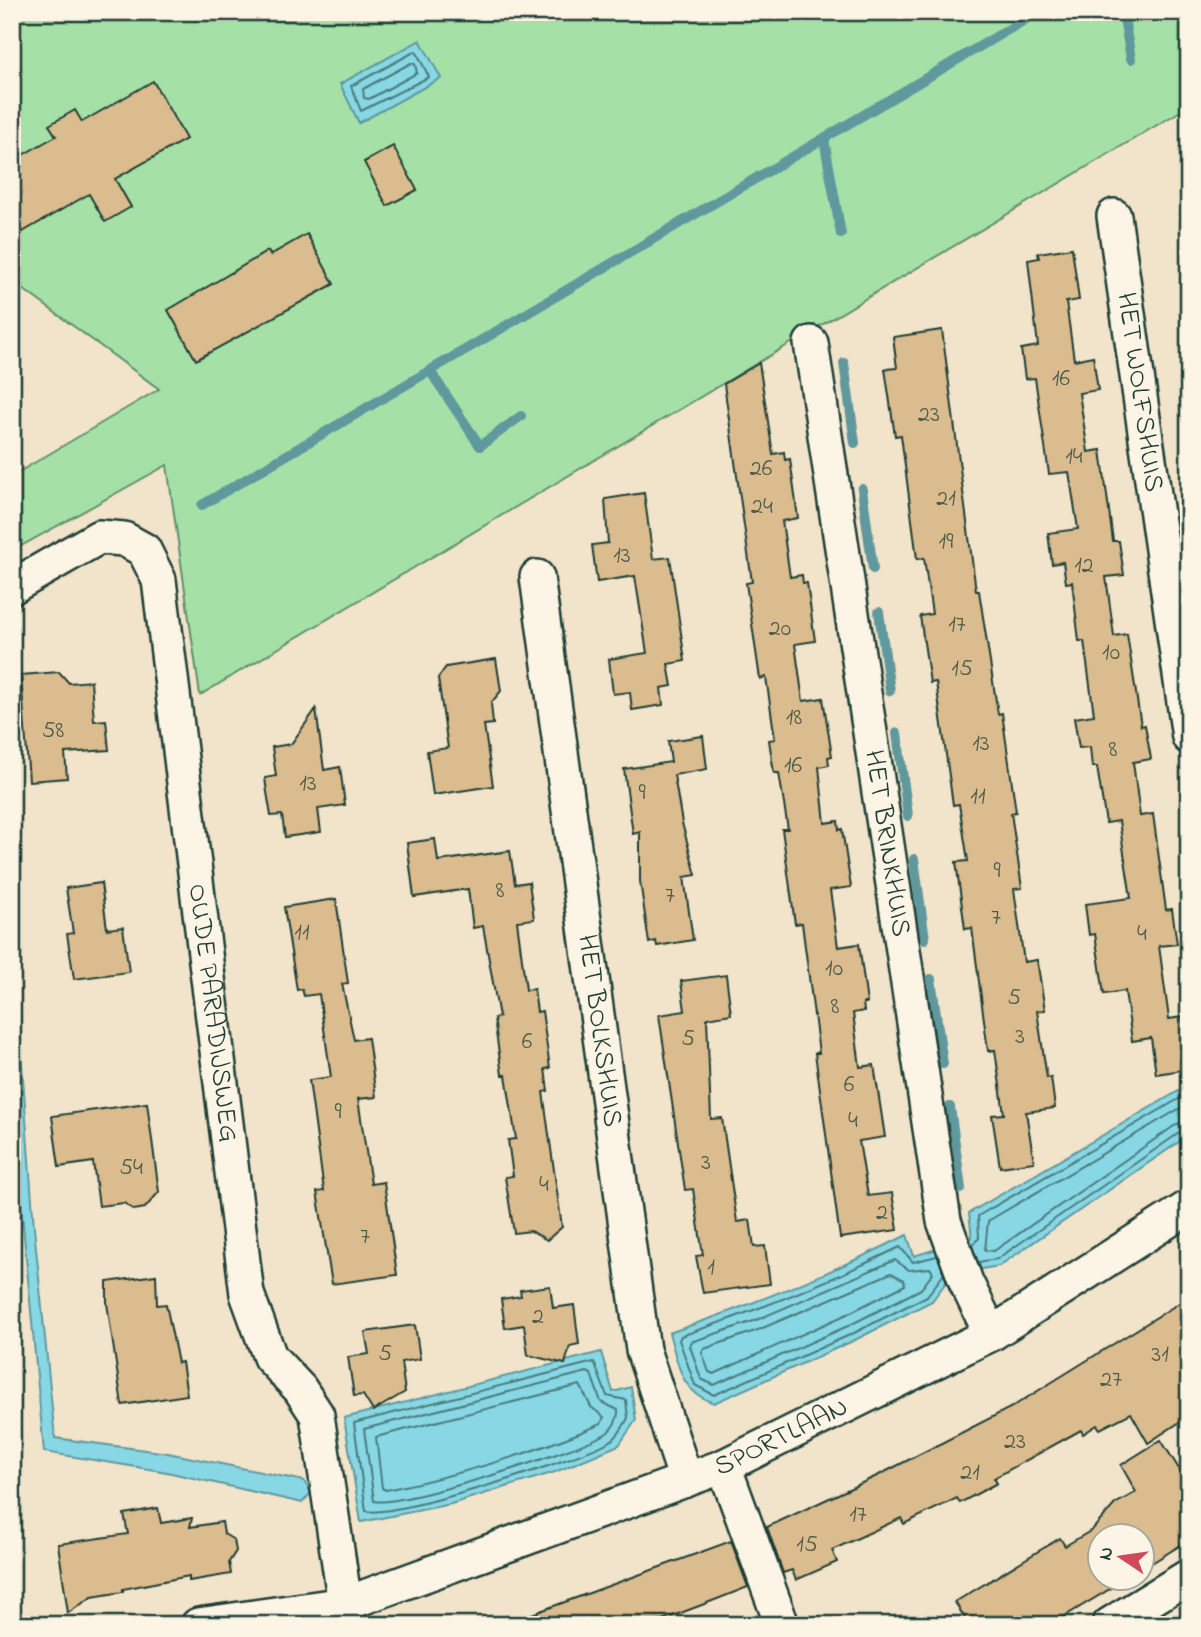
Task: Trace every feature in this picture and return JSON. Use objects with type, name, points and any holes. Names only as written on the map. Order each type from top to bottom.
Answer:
[{"type":"street","name":"HET WOLFSHUIS","points":[[1114,216],[1189,737]]},
{"type":"street","name":"HET BRINKHUIS","points":[[811,343],[944,1221],[966,1282],[991,1334]]},
{"type":"street","name":"OUDE PARADIJSWEG","points":[[12,587],[99,537],[124,539],[144,550],[159,580],[247,1294],[270,1357],[300,1389],[317,1415],[342,1614]]},
{"type":"street","name":"HET BOLKSHUIS","points":[[537,577],[643,1350],[685,1480]]},
{"type":"street","name":"SPORTLAAN","points":[[198,1625],[342,1614],[724,1466],[991,1334],[1189,1207]]},
{"type":"street","points":[[724,1466],[782,1625]]},
{"type":"street","points":[[1110,1625],[1189,1576]]},
{"type":"green space","points":[[12,12],[1189,12],[1189,106],[200,695],[167,465],[12,551],[12,476],[159,389],[12,281]]},
{"type":"water","points":[[420,40],[441,78],[359,123],[340,84]]},
{"type":"water","points":[[12,927],[34,1228],[55,1438],[168,1453],[304,1481],[311,1493],[302,1503],[167,1472],[44,1452],[12,1106]]},
{"type":"water","points":[[1189,1085],[1189,1135],[999,1266],[976,1270],[947,1281],[932,1301],[855,1340],[714,1403],[702,1398],[687,1384],[678,1366],[669,1333],[790,1288],[907,1235],[914,1256],[972,1238],[969,1213]]},
{"type":"water","points":[[601,1352],[613,1392],[631,1387],[636,1420],[619,1445],[555,1472],[451,1504],[361,1522],[344,1418]]},
{"type":"building","points":[[153,81],[186,139],[115,179],[131,207],[105,222],[89,194],[12,238],[12,161],[56,136],[49,125],[75,110],[82,122]]},
{"type":"building","points":[[393,146],[417,190],[387,206],[364,162]]},
{"type":"building","points":[[307,234],[334,284],[196,360],[168,310],[268,251],[270,255]]},
{"type":"building","points":[[1072,248],[1079,300],[1066,302],[1074,360],[1093,356],[1098,390],[1079,393],[1088,452],[1101,450],[1113,541],[1119,541],[1124,575],[1106,577],[1114,636],[1127,634],[1141,726],[1145,725],[1151,759],[1133,762],[1140,816],[1153,814],[1166,910],[1172,909],[1177,944],[1159,946],[1169,1019],[1182,1017],[1189,1061],[1189,1069],[1156,1074],[1151,1038],[1132,1041],[1125,991],[1104,994],[1095,934],[1089,935],[1085,904],[1131,898],[1119,821],[1106,823],[1097,767],[1092,767],[1090,747],[1079,748],[1074,718],[1094,715],[1084,641],[1079,641],[1072,582],[1066,583],[1063,562],[1052,564],[1048,533],[1078,529],[1069,472],[1049,474],[1035,378],[1025,379],[1021,349],[1038,346],[1028,260],[1039,258],[1038,253]]},
{"type":"building","points":[[942,330],[976,591],[979,591],[998,714],[1002,713],[1016,812],[1011,813],[1022,888],[1014,889],[1024,962],[1037,960],[1045,1010],[1037,1011],[1047,1078],[1051,1077],[1055,1108],[1026,1112],[1034,1162],[1000,1167],[992,1115],[1004,1114],[995,1050],[988,1051],[972,928],[965,929],[956,862],[968,861],[959,804],[953,805],[936,682],[930,683],[920,616],[932,614],[924,558],[917,559],[901,435],[895,436],[885,369],[897,368],[893,337]]},
{"type":"building","points":[[759,363],[773,454],[784,452],[785,460],[790,459],[798,518],[782,521],[790,577],[802,575],[803,583],[807,583],[815,641],[795,644],[803,701],[823,698],[832,756],[828,757],[829,765],[819,767],[825,823],[838,821],[839,830],[842,829],[851,887],[830,890],[838,947],[859,944],[867,1003],[863,1003],[864,1011],[853,1013],[860,1067],[874,1065],[885,1137],[859,1141],[868,1196],[892,1193],[898,1230],[840,1238],[815,1053],[819,1053],[802,923],[795,924],[782,829],[788,829],[779,773],[774,773],[769,740],[775,739],[766,677],[760,679],[746,583],[752,582],[724,384]]},
{"type":"building","points":[[644,493],[653,559],[670,557],[685,661],[668,664],[672,686],[661,688],[663,705],[632,710],[630,692],[613,694],[609,659],[647,653],[635,576],[597,582],[592,545],[608,543],[605,499]]},
{"type":"building","points":[[496,659],[501,691],[491,703],[493,724],[484,725],[493,786],[433,795],[427,751],[448,748],[438,678],[446,667]]},
{"type":"building","points":[[59,672],[69,683],[91,681],[94,721],[106,720],[109,750],[65,753],[67,778],[29,781],[21,675]]},
{"type":"building","points":[[316,709],[324,770],[340,767],[345,805],[318,809],[321,832],[285,837],[282,815],[271,816],[267,792],[265,778],[276,776],[272,747],[291,744]]},
{"type":"building","points":[[703,736],[707,769],[674,775],[682,823],[696,875],[684,877],[693,940],[657,946],[656,941],[649,943],[640,881],[640,832],[633,834],[624,769],[671,762],[668,741]]},
{"type":"building","points":[[435,839],[438,861],[510,851],[515,884],[529,882],[534,919],[517,921],[526,990],[534,989],[537,1012],[542,1011],[550,1068],[545,1069],[548,1091],[543,1092],[562,1227],[547,1240],[531,1231],[514,1233],[505,1177],[513,1176],[508,1140],[516,1139],[506,1075],[502,1075],[494,1018],[499,1017],[483,926],[473,928],[468,889],[414,897],[407,843]]},
{"type":"building","points":[[101,883],[107,929],[123,927],[129,972],[74,979],[67,934],[73,933],[66,888]]},
{"type":"building","points":[[336,899],[348,983],[342,984],[354,1040],[368,1038],[376,1097],[358,1099],[371,1184],[384,1182],[397,1275],[332,1284],[317,1192],[324,1191],[309,1080],[331,1077],[319,994],[304,996],[302,989],[297,990],[284,907]]},
{"type":"building","points":[[726,975],[731,1014],[707,1018],[711,1119],[722,1118],[737,1222],[750,1220],[754,1247],[765,1246],[770,1284],[703,1293],[696,1256],[703,1255],[693,1189],[685,1190],[659,1015],[685,1011],[681,981]]},
{"type":"building","points":[[147,1103],[159,1192],[145,1208],[134,1210],[124,1203],[99,1206],[93,1162],[59,1167],[52,1116]]},
{"type":"building","points":[[156,1275],[157,1305],[166,1304],[178,1363],[182,1362],[187,1395],[122,1405],[107,1303],[107,1282]]},
{"type":"building","points":[[550,1286],[553,1308],[574,1305],[579,1344],[570,1346],[565,1364],[528,1355],[524,1325],[505,1328],[501,1299],[521,1296],[520,1290]]},
{"type":"building","points":[[1189,1297],[1189,1416],[1148,1443],[1131,1413],[1100,1429],[1097,1425],[1083,1434],[1081,1430],[994,1478],[997,1483],[960,1503],[957,1498],[904,1524],[901,1518],[832,1550],[837,1562],[796,1580],[792,1570],[783,1573],[767,1527],[879,1475],[1012,1407]]},
{"type":"building","points":[[415,1325],[420,1359],[401,1362],[405,1392],[373,1411],[363,1395],[354,1396],[348,1357],[369,1354],[365,1332]]},
{"type":"building","points":[[1161,1440],[1189,1485],[1189,1540],[1156,1560],[1156,1522],[1099,1522],[1115,1504],[1136,1492],[1121,1465]]},
{"type":"building","points":[[158,1508],[161,1523],[192,1518],[190,1527],[222,1522],[224,1534],[234,1540],[236,1551],[229,1562],[231,1574],[189,1581],[189,1576],[123,1589],[123,1592],[92,1597],[68,1613],[58,1544],[128,1534],[124,1514]]},
{"type":"building","points":[[1086,1534],[1086,1592],[1105,1592],[1050,1625],[969,1625],[955,1602],[1060,1538],[1065,1546]]},
{"type":"building","points":[[731,1541],[748,1587],[707,1603],[649,1625],[514,1625],[513,1621]]},
{"type":"waterway","points":[[202,505],[1038,12]]},
{"type":"waterway","points":[[1123,12],[1131,59]]},
{"type":"waterway","points":[[824,139],[841,234]]},
{"type":"waterway","points":[[844,363],[855,443]]},
{"type":"waterway","points":[[430,371],[480,446],[521,416]]},
{"type":"waterway","points":[[862,489],[873,569]]},
{"type":"waterway","points":[[879,612],[890,691]]},
{"type":"waterway","points":[[897,733],[908,816]]},
{"type":"waterway","points":[[914,859],[925,939]]},
{"type":"waterway","points":[[931,979],[943,1064]]},
{"type":"waterway","points":[[950,1107],[961,1189]]}]
